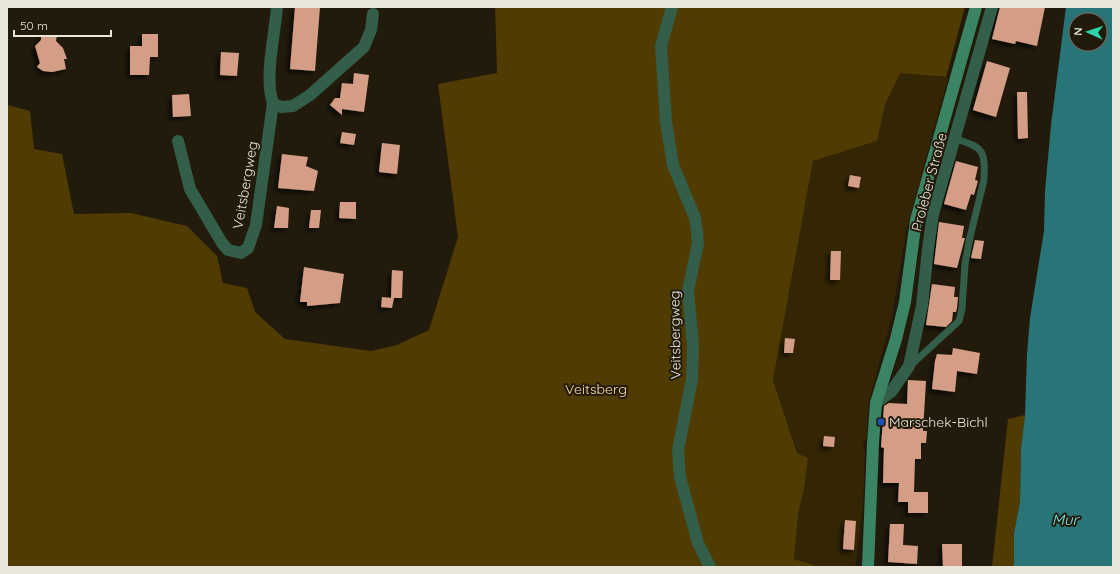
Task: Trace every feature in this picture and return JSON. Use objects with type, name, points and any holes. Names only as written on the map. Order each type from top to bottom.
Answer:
[{"type":"main road","name":"Proleber Straße","points":[[868,567],[876,403],[896,338],[905,302],[916,220],[976,7]]},
{"type":"street","name":"Veitsbergweg","points":[[178,141],[190,189],[222,243],[228,250],[241,253],[248,248],[256,225],[273,103],[270,94],[269,76],[277,7]]},
{"type":"street","name":"Veitsbergweg","points":[[672,7],[661,46],[666,122],[673,164],[695,218],[698,238],[688,291],[692,346],[692,378],[678,450],[680,477],[698,543],[710,567]]},
{"type":"street","name":"Proleber Straße","points":[[876,403],[891,392],[909,366],[922,306],[928,249],[934,214],[992,7]]},
{"type":"street","points":[[273,103],[281,107],[293,106],[310,95],[364,47],[371,30],[373,14]]},
{"type":"lane","points":[[909,366],[952,329],[959,321],[962,309],[966,264],[984,180],[984,168],[982,151],[976,145],[956,139]]},
{"type":"shaded area","points":[[900,72],[948,78],[906,231],[892,317],[869,401],[866,440],[864,440],[863,449],[865,449],[863,505],[855,567],[813,567],[813,565],[794,559],[798,514],[804,490],[808,458],[797,453],[773,380],[813,161],[877,141],[885,105]]},
{"type":"green space","name":"Veitsberg","points":[[495,7],[965,7],[946,77],[900,73],[885,105],[877,141],[813,161],[773,380],[797,453],[808,458],[804,490],[798,514],[794,559],[814,565],[813,567],[7,567],[7,105],[30,111],[34,149],[62,154],[74,214],[131,213],[187,226],[217,256],[223,283],[247,288],[255,312],[285,339],[371,351],[397,345],[429,330],[458,237],[438,84],[497,73]]},
{"type":"green space","points":[[1025,415],[1021,448],[1020,502],[1014,533],[1014,567],[992,567],[1008,419]]},
{"type":"water","name":"Mur","points":[[1066,7],[1113,7],[1113,567],[1014,567],[1014,533],[1020,502],[1021,448],[1025,415],[1027,354],[1030,318],[1044,231],[1045,191],[1051,125]]},
{"type":"building","points":[[295,7],[320,7],[315,71],[290,69]]},
{"type":"building","points":[[1000,7],[1045,7],[1037,46],[1016,41],[1015,44],[992,39]]},
{"type":"building","points":[[142,34],[158,34],[158,57],[150,57],[149,75],[130,75],[130,46],[142,46]]},
{"type":"building","points":[[41,35],[57,35],[56,41],[63,48],[67,59],[64,59],[66,69],[52,72],[43,71],[37,67],[40,63],[35,46],[41,40]]},
{"type":"building","points":[[221,52],[239,53],[237,76],[220,75]]},
{"type":"building","points":[[987,61],[1010,68],[996,117],[973,110]]},
{"type":"building","points":[[354,73],[369,75],[364,112],[342,109],[342,115],[330,105],[335,98],[340,98],[342,83],[353,84]]},
{"type":"building","points":[[1017,92],[1027,92],[1028,138],[1018,139]]},
{"type":"building","points":[[189,94],[191,116],[173,117],[172,95]]},
{"type":"building","points":[[342,132],[356,134],[354,145],[340,143]]},
{"type":"building","points":[[382,143],[400,145],[397,174],[379,172]]},
{"type":"building","points":[[282,154],[308,157],[306,166],[318,171],[314,191],[278,188]]},
{"type":"building","points":[[956,161],[978,167],[975,180],[978,181],[974,195],[971,194],[966,210],[944,204]]},
{"type":"building","points":[[850,175],[861,177],[859,188],[848,186]]},
{"type":"building","points":[[340,202],[356,202],[356,219],[339,218]]},
{"type":"building","points":[[277,206],[289,208],[288,228],[274,228]]},
{"type":"building","points":[[311,210],[321,210],[319,228],[309,228]]},
{"type":"building","points":[[939,222],[964,226],[962,238],[965,238],[957,268],[934,264]]},
{"type":"building","points":[[975,240],[984,241],[981,259],[971,258]]},
{"type":"building","points":[[831,251],[841,251],[840,280],[830,280]]},
{"type":"building","points":[[304,267],[344,274],[340,303],[307,306],[307,302],[300,302]]},
{"type":"building","points":[[392,270],[403,271],[402,298],[394,298],[392,308],[381,307],[382,297],[391,298]]},
{"type":"building","points":[[932,284],[955,287],[954,297],[958,297],[957,308],[956,312],[953,312],[952,321],[946,327],[926,325]]},
{"type":"building","points":[[785,338],[795,339],[793,353],[784,353]]},
{"type":"building","points":[[953,348],[980,353],[977,374],[957,371],[955,392],[932,389],[937,354],[952,355]]},
{"type":"building","points":[[908,380],[926,381],[923,431],[927,431],[926,443],[921,443],[921,459],[915,459],[914,492],[928,492],[928,513],[908,513],[908,502],[898,502],[899,483],[883,483],[884,448],[881,447],[884,406],[889,403],[907,404]]},
{"type":"building","points":[[824,436],[835,437],[834,447],[823,446]]},
{"type":"building","points":[[845,520],[856,521],[854,550],[843,549]]},
{"type":"building","points":[[890,524],[904,524],[903,545],[918,546],[917,564],[888,562]]},
{"type":"building","points":[[942,544],[962,544],[962,567],[943,567]]},
{"type":"place","name":"Marschek-Bichl","points":[[881,422]]}]
